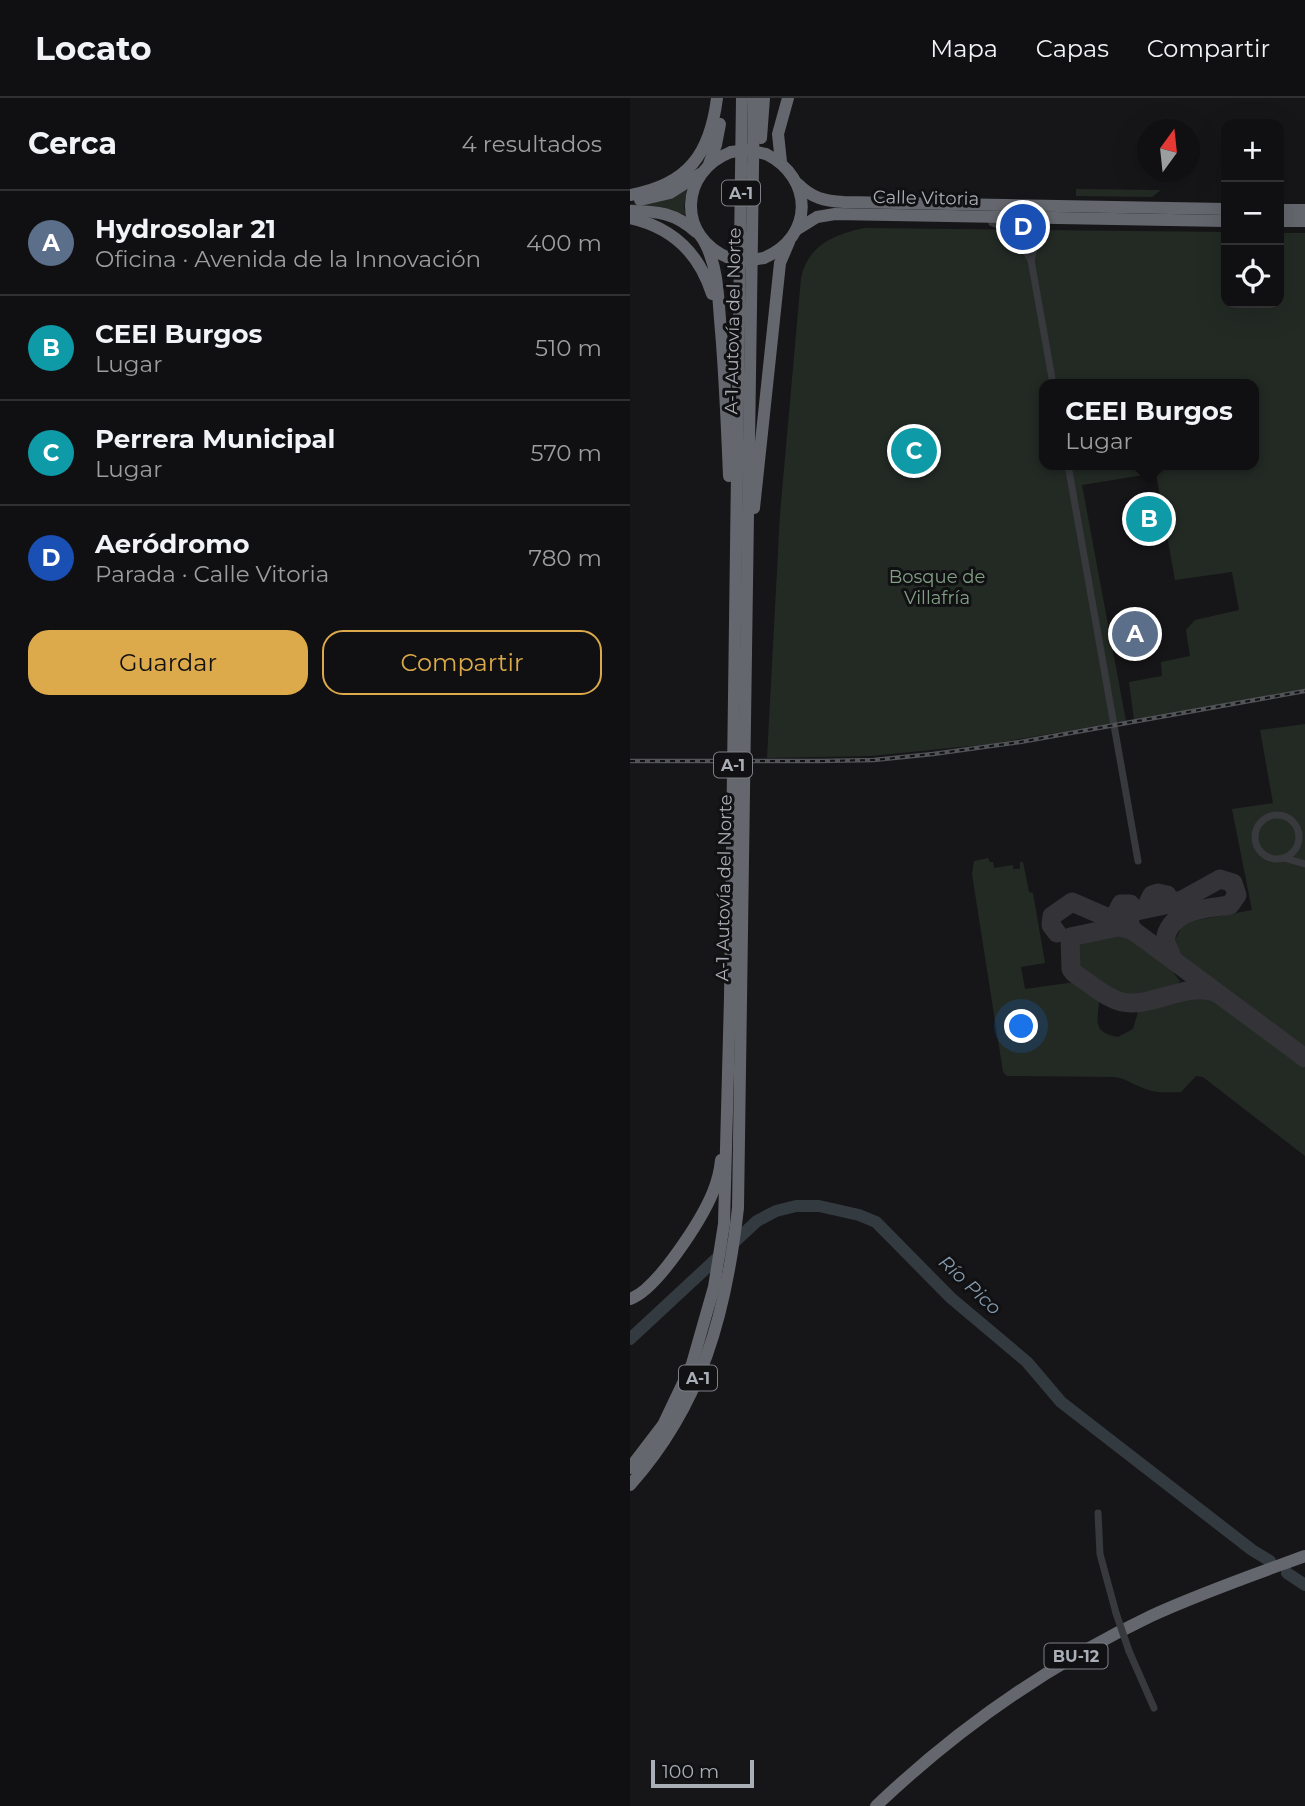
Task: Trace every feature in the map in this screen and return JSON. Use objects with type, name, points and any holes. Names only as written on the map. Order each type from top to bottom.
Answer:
[{"type":"highway","points":[[719,98],[718,137],[691,201],[693,223],[710,252],[715,271],[726,387],[730,622],[735,634]]},
{"type":"highway","points":[[630,198],[670,182],[681,175],[698,157],[709,139],[719,98]]},
{"type":"highway","name":"A-1 Autovía del Norte","points":[[630,1468],[663,1425],[683,1386],[708,1312],[723,1241],[730,997],[742,98]]},
{"type":"highway","name":"A-1 Autovía del Norte","points":[[630,1485],[670,1436],[689,1399],[715,1329],[732,1255],[738,1198],[754,98]]},
{"type":"highway","points":[[752,236],[764,98]]},
{"type":"highway","points":[[781,162],[778,134],[788,98]]},
{"type":"highway","points":[[630,198],[651,199],[670,193],[731,152],[748,150],[766,154],[781,162],[798,184],[802,210],[789,242],[779,251],[764,258],[746,261],[716,252],[684,221],[668,214],[657,211],[630,211]]},
{"type":"highway","name":"Calle Vitoria","points":[[798,184],[813,196],[833,201],[1221,209]]},
{"type":"highway","points":[[1284,210],[1305,211]]},
{"type":"highway","name":"Calle Vitoria","points":[[796,230],[817,217],[835,214],[1221,221]]},
{"type":"highway","points":[[630,218],[650,223],[669,233],[684,245],[699,263],[713,299],[726,387]]},
{"type":"highway","points":[[1284,221],[1305,221]]},
{"type":"highway","name":"A-1","points":[[745,620],[780,263],[789,242]]},
{"type":"highway","points":[[630,1299],[644,1293],[657,1280],[708,1202],[716,1184],[722,1152],[724,1025],[730,997]]},
{"type":"highway","name":"BU-12","points":[[876,1806],[965,1730],[1071,1659],[1184,1602],[1305,1556]]},
{"type":"street","points":[[992,223],[1015,235],[1031,260],[1052,379]]},
{"type":"street","points":[[1031,260],[1038,233],[1046,224]]},
{"type":"street","points":[[1069,470],[1138,861]]},
{"type":"street","points":[[1305,849],[1296,826],[1284,817],[1270,816],[1258,825],[1254,839],[1260,852],[1273,859],[1284,858],[1305,864]]},
{"type":"street","points":[[1284,858],[1297,847],[1299,837]]},
{"type":"street","points":[[1098,1513],[1100,1554],[1115,1613],[1154,1708]]},
{"type":"green space","points":[[687,189],[684,207],[686,215],[661,207],[630,207],[630,204],[651,202]]},
{"type":"green space","points":[[1076,189],[1161,190],[1152,197],[1076,196]]},
{"type":"green space","name":"Bosque de Villafría","points":[[865,228],[1221,232],[1221,308],[1284,308],[1284,233],[1305,233],[1305,689],[1134,720],[1129,682],[1162,676],[1161,662],[1190,656],[1186,630],[1195,620],[1239,610],[1232,572],[1175,580],[1156,473],[1082,485],[1126,721],[990,744],[871,756],[767,758],[780,514],[801,278],[810,257],[824,243]]},
{"type":"green space","points":[[1305,724],[1305,1047],[1181,956],[1174,942],[1182,926],[1193,921],[1252,910],[1232,809],[1273,803],[1260,730]]},
{"type":"green space","points":[[988,858],[993,862],[994,868],[1013,865],[1013,869],[1020,869],[1020,862],[1023,862],[1029,892],[1033,893],[1045,963],[1021,967],[1025,989],[1075,982],[1099,999],[1098,1024],[1103,1032],[1118,1037],[1133,1029],[1138,1012],[1142,1008],[1203,996],[1211,999],[1305,1068],[1305,1156],[1203,1077],[1196,1076],[1181,1092],[1155,1092],[1114,1077],[1007,1076],[1003,1072],[972,874],[974,861]]},
{"type":"green space","points":[[1114,936],[1130,939],[1172,971],[1180,981],[1176,988],[1123,996],[1081,970],[1077,950],[1079,945],[1084,941]]},
{"type":"waterway","name":"Río Pico","points":[[630,1339],[757,1221],[776,1211],[796,1206],[819,1206],[859,1215],[876,1222],[951,1298],[1027,1362],[1061,1402],[1252,1550],[1270,1561]]},
{"type":"waterway","name":"Río Pico","points":[[1287,1573],[1305,1585]]},
{"type":"taxiway","points":[[1134,932],[1130,921],[1135,911],[1182,900],[1220,879],[1233,883],[1237,895],[1230,905],[1190,912],[1173,922],[1165,941],[1173,959]]},
{"type":"taxiway","points":[[1127,926],[1118,920],[1116,914],[1121,904],[1130,904],[1136,911],[1170,904],[1167,895],[1158,893],[1152,895],[1148,903]]},
{"type":"taxiway","points":[[1057,933],[1051,925],[1052,916],[1072,902],[1127,926],[1305,1058]]},
{"type":"taxiway","points":[[1127,929],[1118,927],[1070,937],[1071,969],[1074,973],[1103,993],[1122,1002],[1145,1002],[1192,990],[1215,992]]},
{"type":"railway","points":[[630,761],[874,760],[933,754],[1020,742],[1305,691]]},
{"type":"place","name":"Aeródromo","points":[[1023,227]]},
{"type":"place","name":"Perrera Municipal","points":[[914,451]]},
{"type":"place","name":"CEEI Burgos","points":[[1149,519]]},
{"type":"place","name":"Hydrosolar 21","points":[[1135,634]]}]
